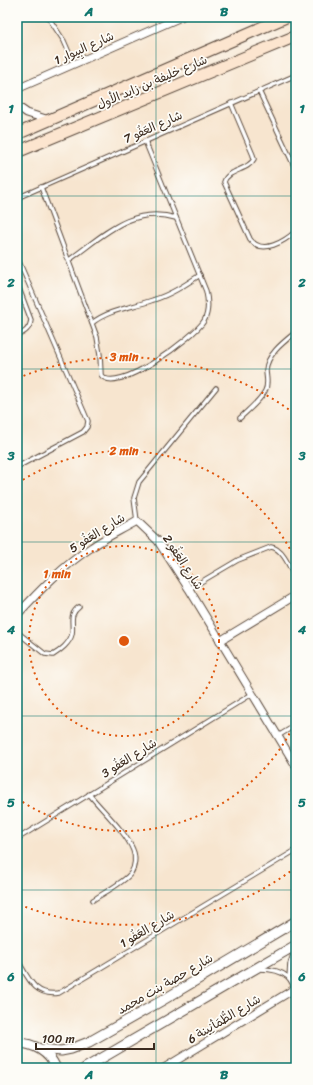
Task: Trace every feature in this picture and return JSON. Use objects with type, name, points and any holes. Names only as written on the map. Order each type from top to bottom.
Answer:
[{"type":"main road","name":"شارع خليفة بن زايد الأول","points":[[17,134],[286,17]]},
{"type":"main road","name":"شارع خليفة بن زايد الأول","points":[[17,152],[296,36]]},
{"type":"street","name":"شارع البِيوار 1","points":[[17,89],[181,17]]},
{"type":"street","points":[[17,106],[27,113],[51,120]]},
{"type":"street","name":"شارع العَفُو 2","points":[[137,521],[158,541],[189,589],[296,766]]},
{"type":"street","name":"شارع العَفُو 5","points":[[17,614],[52,578],[78,556],[107,537],[137,521]]},
{"type":"street","points":[[220,641],[296,595]]},
{"type":"street","name":"شارع حصة بنت محمد","points":[[40,1050],[62,1051],[89,1042],[296,921]]},
{"type":"street","points":[[85,1068],[296,946]]},
{"type":"street","name":"شارع الطُّمَأنِينة 6","points":[[164,1068],[296,989]]},
{"type":"street","points":[[19,1042],[32,1045],[40,1050],[49,1057],[56,1068]]},
{"type":"lane","points":[[48,17],[64,41],[74,64]]},
{"type":"lane","name":"شارع العَفُو 7","points":[[17,197],[296,75]]},
{"type":"lane","points":[[259,91],[296,170]]},
{"type":"lane","points":[[231,103],[254,159],[250,165],[228,176],[224,182],[250,239],[255,245],[268,246],[279,243],[296,231]]},
{"type":"lane","points":[[41,187],[92,323],[99,346],[100,372],[102,377],[110,380],[133,374],[171,350],[204,322],[208,309],[208,296],[145,141]]},
{"type":"lane","points":[[69,260],[109,231],[128,220],[150,214],[159,214],[176,218]]},
{"type":"lane","points":[[17,257],[88,421],[87,427],[83,432],[17,467]]},
{"type":"lane","points":[[92,323],[115,310],[142,304],[167,295],[200,275]]},
{"type":"lane","points":[[17,283],[31,320],[27,330],[17,336]]},
{"type":"lane","points":[[240,418],[265,392],[267,383],[266,366],[270,358],[282,344],[296,332]]},
{"type":"lane","points":[[137,521],[134,498],[139,482],[216,388]]},
{"type":"lane","points":[[189,589],[238,560],[271,546],[281,552],[296,580]]},
{"type":"lane","points":[[17,632],[45,654],[52,655],[70,640],[72,633],[72,616],[79,607]]},
{"type":"lane","name":"شارع العَفُو 3","points":[[17,839],[252,694]]},
{"type":"lane","points":[[278,736],[296,725]]},
{"type":"lane","points":[[89,794],[120,830],[130,844],[134,856],[134,866],[130,874],[93,900]]},
{"type":"lane","name":"شارع العَفُو 1","points":[[17,959],[37,989],[48,994],[59,993],[296,850]]},
{"type":"lane","points":[[289,978],[290,964],[296,946]]},
{"type":"lane","points":[[255,970],[269,970],[289,978],[296,989]]}]
